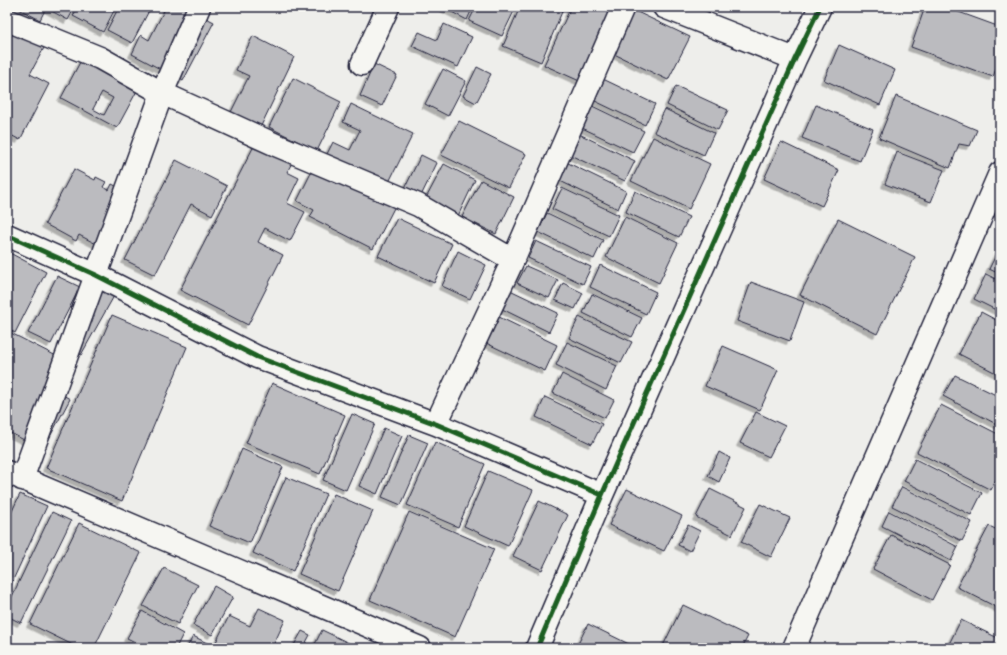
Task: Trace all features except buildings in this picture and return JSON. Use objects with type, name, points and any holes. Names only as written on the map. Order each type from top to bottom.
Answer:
[{"type":"street","points":[[199,7],[162,93],[96,275],[15,476],[420,648]]},
{"type":"street","points":[[362,64],[388,7]]},
{"type":"street","points":[[436,424],[513,260],[623,7]]},
{"type":"street","points":[[664,7],[795,59]]},
{"type":"street","points":[[537,648],[602,495],[795,59],[820,7]]},
{"type":"street","points":[[7,20],[100,58],[162,93],[276,145],[418,205],[513,260]]},
{"type":"street","points":[[794,648],[1000,173]]},
{"type":"street","points":[[7,235],[96,275],[257,357],[436,424],[602,495]]},
{"type":"cycle path","points":[[537,648],[602,495],[795,59],[820,7]]},
{"type":"cycle path","points":[[7,235],[96,275],[257,357],[436,424],[602,495]]}]
